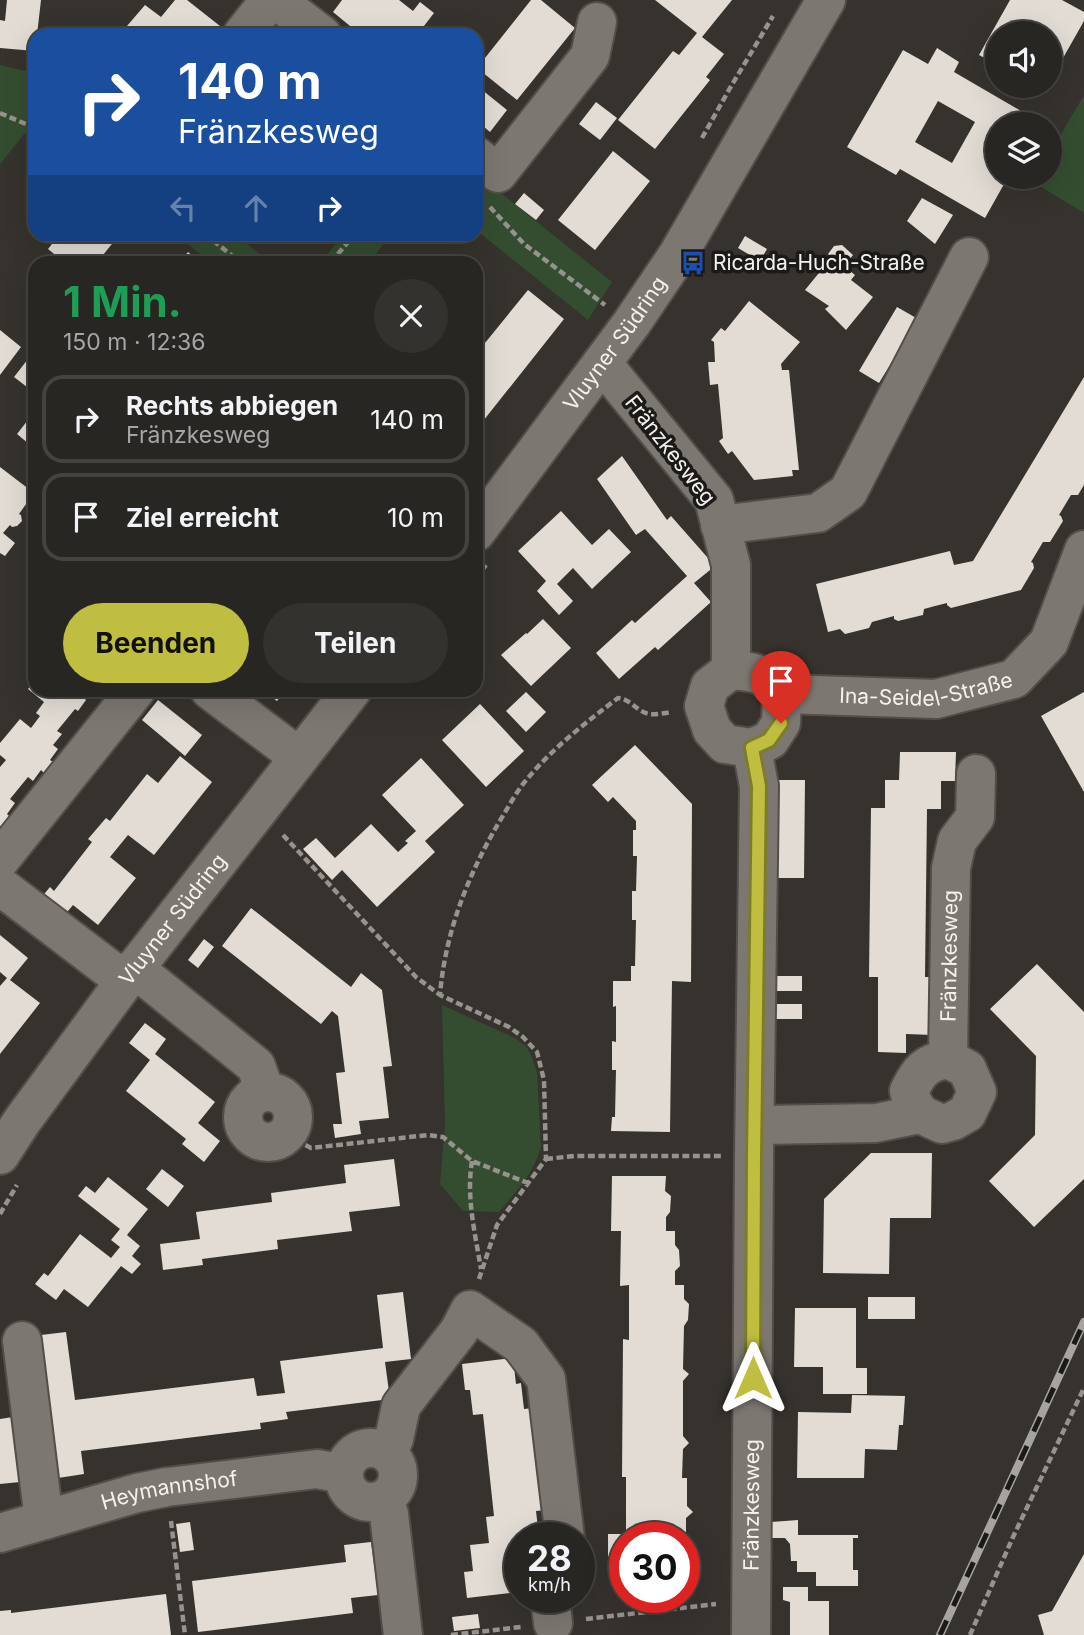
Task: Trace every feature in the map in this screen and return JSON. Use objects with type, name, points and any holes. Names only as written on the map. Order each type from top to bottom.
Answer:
[{"type":"street","points":[[248,28],[270,0]]},
{"type":"street","points":[[276,0],[313,28]]},
{"type":"street","name":"Vluyner Südring","points":[[483,508],[631,324],[677,256],[827,0]]},
{"type":"street","points":[[483,161],[498,173],[590,56],[597,22]]},
{"type":"street","points":[[720,525],[818,513],[848,492],[969,257]]},
{"type":"street","name":"Fränzkesweg","points":[[602,363],[714,500],[730,565],[731,670]]},
{"type":"street","name":"Ina-Seidel-Straße","points":[[782,694],[936,699],[1014,679],[1049,642],[1075,604],[1084,550]]},
{"type":"street","points":[[731,670],[753,672],[769,680],[782,694],[781,723],[769,740],[752,748],[725,744],[712,730],[704,706],[710,686],[731,670]]},
{"type":"street","points":[[0,860],[130,697]]},
{"type":"street","points":[[219,697],[299,757]]},
{"type":"street","name":"Vluyner Südring","points":[[0,1155],[130,975],[346,697]]},
{"type":"street","name":"Fränzkesweg","points":[[751,1617],[759,786],[752,748]]},
{"type":"street","name":"Fränzkesweg","points":[[755,1141],[920,1114],[909,1091],[922,1069],[936,1061],[948,1059],[951,868],[957,841],[975,817],[976,774]]},
{"type":"street","points":[[0,886],[256,1066],[265,1093],[254,1097],[246,1106],[243,1118],[246,1129],[254,1138],[265,1142],[277,1141],[287,1135]]},
{"type":"street","points":[[387,1453],[394,1439],[401,1406],[459,1331],[470,1310],[521,1345],[546,1379],[563,1522]]},
{"type":"street","points":[[22,1341],[44,1520]]},
{"type":"street","points":[[369,1448],[387,1453],[395,1461],[399,1471],[398,1483],[393,1492],[384,1500],[373,1503],[362,1502],[352,1496],[346,1486],[344,1474],[345,1465],[351,1457],[369,1448]]},
{"type":"street","name":"Heymannshof","points":[[0,1533],[137,1493],[167,1487],[317,1469],[344,1474]]},
{"type":"street","points":[[384,1500],[389,1514],[403,1635]]},
{"type":"path","points":[[0,113],[28,125]]},
{"type":"path","points":[[484,204],[492,208],[524,244],[631,324]]},
{"type":"path","points":[[215,242],[232,256]]},
{"type":"path","points":[[336,256],[348,242]]},
{"type":"path","points":[[440,995],[451,930],[478,859],[523,784],[544,760],[581,726],[618,698],[626,698],[641,711],[651,715],[704,706]]},
{"type":"path","points":[[258,809],[416,977],[440,995],[509,1027],[537,1052],[544,1080],[546,1159],[497,1225],[470,1310]]},
{"type":"path","points":[[287,1135],[311,1148],[428,1135],[443,1137],[472,1161],[528,1183]]},
{"type":"path","points":[[546,1159],[755,1141]]},
{"type":"path","points":[[472,1161],[469,1180],[473,1226],[481,1269]]},
{"type":"path","points":[[970,1635],[1084,1388]]},
{"type":"path","points":[[167,1487],[185,1635]]},
{"type":"path","points":[[595,1612],[751,1617]]},
{"type":"path","points":[[451,1635],[540,1613]]},
{"type":"green space","points":[[0,65],[28,71],[28,135],[25,133],[0,164]]},
{"type":"green space","points":[[1084,95],[1084,213],[1045,189],[1062,189],[1062,133]]},
{"type":"green space","points":[[483,179],[612,282],[588,320],[483,236]]},
{"type":"green space","points":[[185,242],[244,242],[262,256],[203,256]]},
{"type":"green space","points":[[337,242],[385,242],[374,256],[326,256]]},
{"type":"green space","points":[[442,1005],[515,1038],[526,1046],[537,1072],[541,1148],[525,1181],[499,1212],[463,1211],[440,1184],[445,1125]]},
{"type":"building","points":[[7,0],[41,0],[38,28],[28,28],[28,50],[0,48],[0,20],[5,21]]},
{"type":"building","points":[[175,0],[187,0],[220,26],[127,26],[145,5],[161,17]]},
{"type":"building","points":[[342,0],[399,0],[413,11],[420,2],[434,13],[422,28],[352,28],[333,12]]},
{"type":"building","points":[[531,0],[541,0],[575,28],[517,100],[483,73],[483,60]]},
{"type":"building","points":[[655,0],[732,0],[702,37],[724,54],[706,77],[710,80],[655,149],[618,120],[673,51],[679,55],[697,33]]},
{"type":"building","points":[[1010,0],[1062,0],[1084,12],[1084,21],[1062,60],[1062,21],[998,21]]},
{"type":"building","points":[[985,44],[985,58],[979,55]]},
{"type":"building","points":[[937,48],[959,62],[954,72],[985,90],[985,98],[999,98],[1023,112],[985,112],[985,189],[1001,189],[985,218],[900,169],[896,175],[847,147],[903,50],[928,64]],"holes":[[[938,101],[975,122],[952,163],[915,142]]]},
{"type":"building","points":[[483,91],[507,110],[490,132],[483,126]]},
{"type":"building","points":[[596,102],[617,118],[600,140],[579,124]]},
{"type":"building","points":[[613,151],[650,181],[595,250],[558,220]]},
{"type":"building","points":[[524,193],[544,210],[536,220],[515,204]]},
{"type":"building","points":[[922,198],[953,215],[935,244],[907,221]]},
{"type":"building","points":[[745,236],[767,249],[760,261],[738,248]]},
{"type":"building","points":[[54,242],[114,242],[104,256],[57,256],[48,249]]},
{"type":"building","points":[[842,245],[853,255],[844,266],[855,275],[851,280],[873,297],[846,330],[825,309],[829,306],[805,290],[832,257],[828,254],[834,246]]},
{"type":"building","points":[[528,290],[564,319],[483,421],[483,345]]},
{"type":"building","points":[[749,301],[800,342],[781,364],[782,370],[789,370],[799,470],[792,470],[793,476],[754,480],[732,451],[728,454],[719,441],[723,438],[718,384],[710,385],[708,362],[715,362],[714,342],[711,340],[721,328],[725,331]]},
{"type":"building","points":[[897,307],[918,319],[879,383],[859,371]]},
{"type":"building","points":[[0,330],[21,347],[0,375]]},
{"type":"building","points":[[28,359],[28,386],[14,377]]},
{"type":"building","points":[[1084,377],[1084,485],[1078,495],[1071,495],[1059,515],[1063,521],[1050,542],[1043,542],[1031,562],[1034,568],[1021,590],[951,608],[947,603],[935,606],[924,609],[923,615],[898,621],[894,616],[872,622],[869,628],[845,634],[840,629],[828,632],[816,584],[950,551],[954,565],[973,561]]},
{"type":"building","points":[[28,420],[28,443],[17,434]]},
{"type":"building","points":[[622,456],[667,520],[671,516],[715,566],[694,583],[711,602],[658,650],[655,647],[619,679],[596,653],[632,620],[635,623],[687,576],[645,529],[636,535],[597,479]]},
{"type":"building","points":[[0,467],[28,488],[28,501],[19,514],[22,521],[17,526],[10,525],[3,533],[15,543],[5,556],[0,553]]},
{"type":"building","points":[[561,511],[592,545],[609,529],[631,552],[592,589],[573,568],[557,584],[573,601],[559,615],[537,591],[546,581],[518,551]]},
{"type":"building","points":[[543,619],[571,648],[531,686],[501,655]]},
{"type":"building","points":[[526,692],[546,712],[526,732],[506,711]]},
{"type":"building","points":[[1084,692],[1084,792],[1041,716]]},
{"type":"building","points":[[38,697],[85,697],[86,700],[57,731],[62,734],[53,745],[58,749],[50,760],[53,762],[44,773],[41,770],[33,781],[28,777],[10,799],[15,803],[0,827],[0,767],[6,760],[0,755],[0,743],[20,719],[31,728],[40,716],[36,713],[44,702]]},
{"type":"building","points":[[158,700],[202,735],[185,756],[142,720]]},
{"type":"building","points":[[480,704],[524,751],[486,787],[442,740]]},
{"type":"building","points":[[635,745],[692,804],[691,982],[672,981],[670,1132],[611,1131],[612,1117],[615,1117],[616,1070],[612,1070],[612,1041],[616,1042],[613,981],[631,981],[631,966],[635,966],[636,920],[632,920],[632,891],[636,891],[637,856],[633,856],[633,830],[636,830],[636,821],[613,797],[608,802],[592,785]]},
{"type":"building","points":[[900,752],[956,752],[955,781],[941,781],[941,809],[927,809],[925,977],[934,977],[933,1035],[906,1034],[906,1053],[878,1052],[878,977],[869,977],[871,808],[885,808],[885,780],[899,780]]},
{"type":"building","points":[[180,756],[212,782],[154,855],[128,835],[110,857],[136,878],[98,925],[73,905],[63,917],[40,899],[50,887],[54,891],[92,842],[88,839],[106,818],[110,821],[147,774],[158,783]]},
{"type":"building","points":[[421,758],[464,805],[425,841],[435,852],[377,907],[342,870],[332,880],[303,849],[316,838],[335,858],[371,824],[398,852],[416,831],[382,795]]},
{"type":"building","points":[[772,780],[805,780],[804,878],[771,878]]},
{"type":"building","points":[[251,908],[351,987],[361,973],[382,990],[392,1066],[383,1067],[389,1118],[359,1121],[361,1134],[335,1138],[333,1124],[342,1124],[336,1073],[345,1072],[338,1016],[332,1011],[321,1024],[222,946]]},
{"type":"building","points":[[0,935],[28,958],[10,980],[40,1003],[0,1054],[0,986],[7,978],[0,972]]},
{"type":"building","points":[[204,939],[214,947],[198,968],[188,960]]},
{"type":"building","points":[[1037,964],[1084,1012],[1084,1179],[1034,1227],[989,1181],[1035,1135],[1036,1056],[990,1009]]},
{"type":"building","points":[[773,976],[802,976],[802,991],[772,991]]},
{"type":"building","points":[[773,1004],[802,1004],[802,1019],[773,1019]]},
{"type":"building","points":[[145,1023],[166,1039],[155,1054],[215,1102],[198,1123],[220,1141],[204,1162],[182,1144],[186,1139],[126,1091],[150,1060],[129,1043]]},
{"type":"building","points":[[871,1153],[932,1153],[931,1218],[890,1218],[889,1274],[823,1273],[824,1199]]},
{"type":"building","points":[[394,1159],[400,1206],[349,1212],[352,1231],[277,1240],[278,1249],[202,1259],[203,1265],[163,1270],[160,1244],[200,1239],[196,1212],[272,1202],[271,1193],[346,1183],[344,1165]]},
{"type":"building","points":[[162,1169],[184,1186],[168,1207],[146,1189]]},
{"type":"building","points":[[612,1176],[666,1176],[665,1191],[671,1196],[666,1231],[675,1231],[675,1245],[679,1250],[680,1266],[675,1271],[675,1285],[684,1285],[684,1299],[689,1304],[688,1320],[684,1326],[683,1369],[689,1374],[683,1381],[683,1436],[689,1443],[683,1449],[682,1478],[687,1478],[687,1506],[693,1512],[686,1518],[686,1522],[626,1522],[626,1477],[622,1477],[623,1339],[629,1340],[629,1285],[620,1286],[621,1231],[611,1231]]},
{"type":"building","points":[[108,1177],[148,1209],[127,1235],[140,1246],[132,1256],[141,1264],[132,1274],[121,1266],[88,1307],[64,1289],[56,1300],[35,1284],[44,1273],[48,1276],[80,1234],[111,1258],[120,1247],[111,1240],[120,1229],[78,1196],[86,1186],[95,1193]]},
{"type":"building","points":[[403,1292],[411,1359],[385,1362],[390,1399],[286,1412],[288,1419],[260,1423],[261,1429],[81,1451],[84,1474],[58,1478],[41,1335],[66,1332],[75,1400],[254,1378],[257,1396],[285,1393],[280,1361],[383,1348],[377,1295]]},
{"type":"building","points":[[868,1297],[915,1297],[915,1319],[868,1319]]},
{"type":"building","points":[[795,1308],[856,1308],[856,1368],[867,1368],[867,1394],[823,1394],[823,1367],[794,1367]]},
{"type":"building","points":[[513,1358],[516,1384],[521,1383],[524,1409],[533,1408],[546,1510],[536,1511],[537,1522],[504,1522],[504,1594],[467,1598],[464,1572],[473,1571],[470,1545],[489,1543],[486,1517],[494,1516],[483,1414],[473,1415],[470,1390],[465,1390],[462,1364]]},
{"type":"building","points":[[852,1395],[905,1396],[903,1425],[899,1425],[897,1450],[865,1449],[864,1478],[797,1478],[798,1412],[851,1413]]},
{"type":"building","points":[[13,1417],[20,1482],[0,1484],[0,1419]]},
{"type":"building","points":[[798,1520],[798,1535],[858,1535],[858,1538],[853,1538],[853,1570],[858,1570],[858,1586],[816,1586],[816,1572],[797,1572],[797,1561],[791,1561],[790,1544],[785,1538],[770,1538],[771,1522]]},
{"type":"building","points":[[190,1522],[194,1550],[180,1552],[176,1524]]},
{"type":"building","points":[[371,1542],[378,1595],[351,1598],[353,1613],[198,1632],[192,1581],[346,1562],[344,1545]]},
{"type":"building","points":[[1084,1554],[1084,1635],[1044,1635],[1038,1615],[1052,1611]]},
{"type":"building","points":[[783,1587],[808,1587],[808,1601],[829,1601],[829,1635],[790,1635],[790,1602],[783,1600]]},
{"type":"building","points":[[166,1594],[171,1635],[0,1635],[0,1611],[11,1610],[11,1613]]},
{"type":"building","points":[[478,1614],[480,1628],[454,1631],[452,1617]]},
{"type":"railway","points":[[940,1635],[1084,1322]]},
{"type":"place","name":"Ricarda-Huch-Straße","points":[[693,263]]},
{"type":"route","points":[[753,1378],[759,786],[752,748],[769,740],[781,723]]}]
